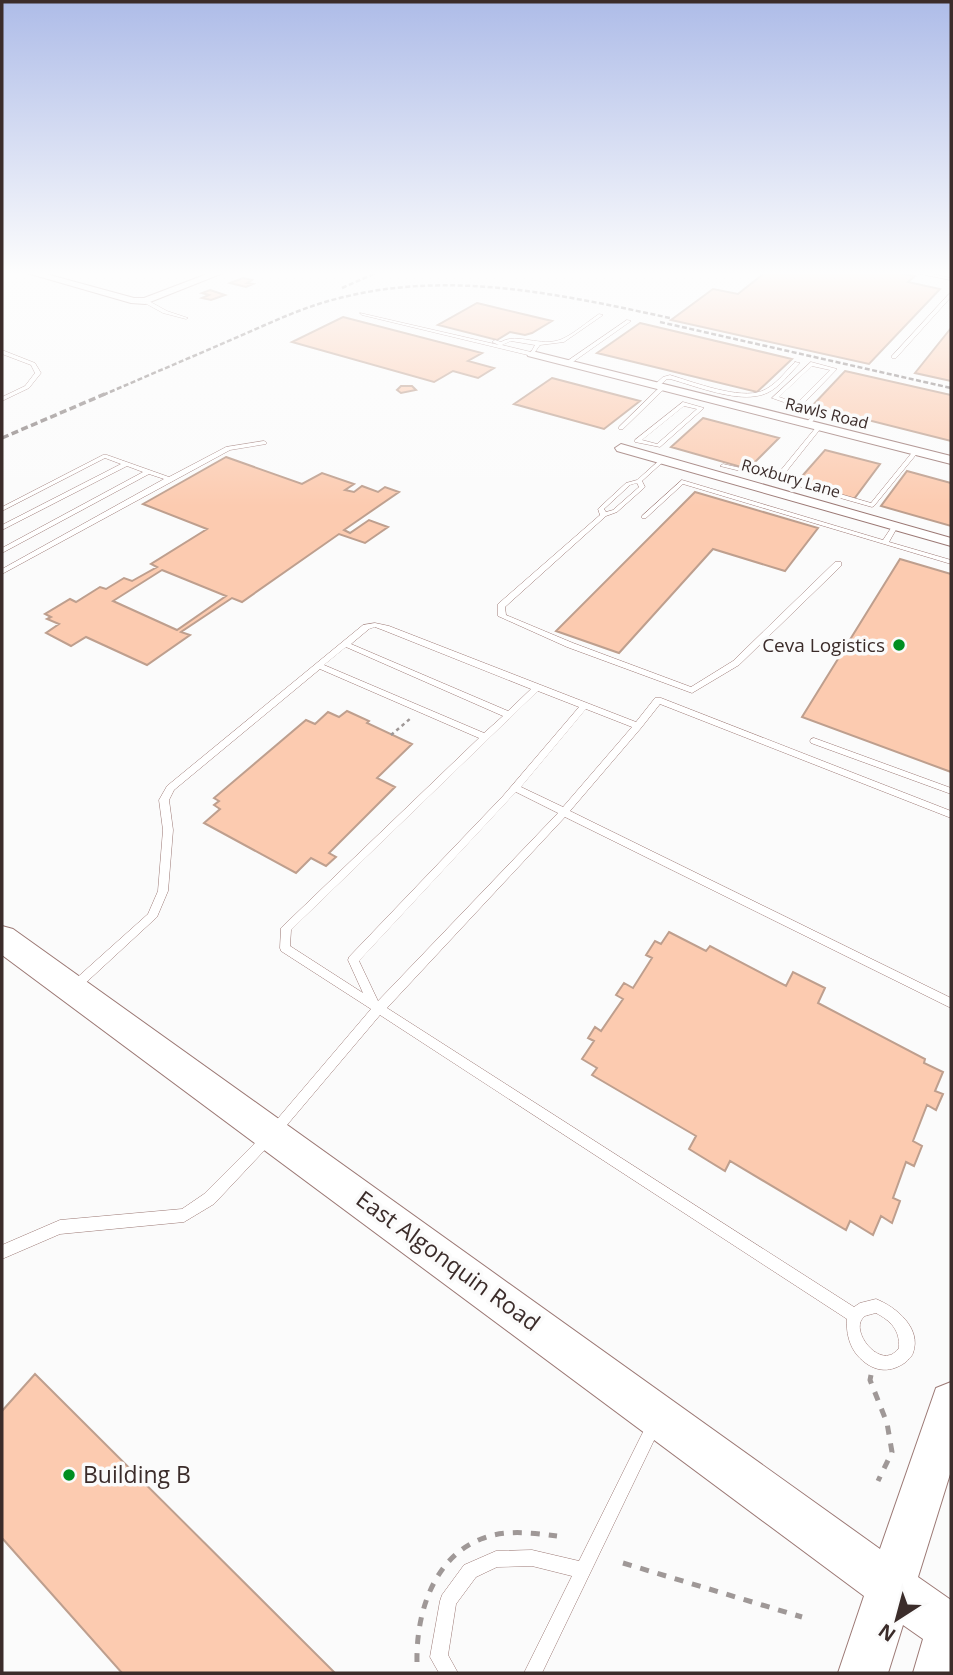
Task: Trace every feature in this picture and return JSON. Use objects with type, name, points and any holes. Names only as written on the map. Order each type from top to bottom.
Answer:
[{"type":"main road","name":"East Algonquin Road","points":[[2,938],[951,1629]]},
{"type":"main road","points":[[863,1673],[951,1403]]},
{"type":"main road","points":[[938,1673],[951,1629]]},
{"type":"street","name":"Rawls Road","points":[[535,349],[568,363],[663,383],[697,401],[741,401],[813,425],[950,458]]},
{"type":"street","name":"Roxbury Lane","points":[[621,448],[951,542]]},
{"type":"lane","points":[[568,363],[588,349]]},
{"type":"lane","points":[[894,357],[901,349]]},
{"type":"lane","points":[[2,352],[33,364],[38,373],[27,387],[2,399]]},
{"type":"lane","points":[[621,428],[663,383],[741,401],[765,393],[797,363]]},
{"type":"lane","points":[[778,478],[819,412],[775,398],[811,364],[834,369],[799,405]]},
{"type":"lane","points":[[697,401],[701,408],[658,446],[637,441],[677,406],[697,401]]},
{"type":"lane","points":[[2,572],[228,448],[264,443]]},
{"type":"lane","points":[[723,466],[778,478],[872,505],[916,451]]},
{"type":"lane","points":[[2,509],[105,456],[169,479]]},
{"type":"lane","points":[[604,515],[601,509],[628,484],[639,481],[662,460]]},
{"type":"lane","points":[[2,528],[126,464]]},
{"type":"lane","points":[[2,551],[148,471]]},
{"type":"lane","points":[[639,481],[642,487],[615,511],[604,515],[501,606],[502,616],[570,645],[692,690],[736,663],[838,564]]},
{"type":"lane","points":[[644,517],[682,482],[951,562]]},
{"type":"lane","points":[[885,543],[895,526]]},
{"type":"lane","points":[[72,989],[152,917],[163,891],[168,830],[164,800],[170,788],[366,627],[375,625],[638,726]]},
{"type":"lane","points":[[345,644],[509,715]]},
{"type":"lane","points":[[319,666],[485,737]]},
{"type":"lane","points":[[537,688],[286,928],[285,948],[377,1010],[855,1316]]},
{"type":"lane","points":[[2,1252],[60,1227],[184,1215],[209,1199],[272,1133],[377,1010],[564,811],[658,700],[951,814]]},
{"type":"lane","points":[[377,1010],[353,960],[514,788],[584,706]]},
{"type":"lane","points":[[814,741],[951,791]]},
{"type":"lane","points":[[514,788],[951,1003]]},
{"type":"lane","points":[[876,1306],[894,1316],[906,1334],[906,1352],[901,1359],[893,1363],[875,1361],[860,1349],[853,1324],[860,1310],[876,1306]]},
{"type":"lane","points":[[533,1673],[658,1415]]},
{"type":"lane","points":[[449,1673],[439,1657],[448,1601],[470,1571],[496,1559],[532,1559],[583,1570]]},
{"type":"path","points":[[391,735],[416,714]]},
{"type":"path","points":[[875,1361],[870,1380],[887,1423],[892,1451],[878,1481]]},
{"type":"path","points":[[623,1563],[802,1617]]},
{"type":"building","points":[[317,349],[467,349],[482,353],[468,361],[494,368],[478,378],[453,371],[434,382]]},
{"type":"building","points":[[602,349],[750,349],[792,359],[757,392],[597,353]]},
{"type":"building","points":[[802,349],[883,349],[869,364]]},
{"type":"building","points":[[934,349],[951,349],[951,381],[915,373]]},
{"type":"building","points":[[845,371],[951,395],[951,441],[812,406]]},
{"type":"building","points":[[552,378],[640,401],[604,429],[514,404]]},
{"type":"building","points":[[401,386],[412,386],[416,390],[401,393],[397,390]]},
{"type":"building","points":[[703,418],[779,438],[748,469],[671,447]]},
{"type":"building","points":[[825,450],[880,464],[854,499],[796,483]]},
{"type":"building","points":[[226,457],[302,484],[322,473],[354,484],[345,490],[354,492],[362,486],[378,492],[385,487],[399,492],[344,530],[350,533],[369,520],[388,527],[365,543],[339,534],[242,602],[232,598],[181,632],[190,635],[147,665],[86,637],[71,646],[46,633],[59,624],[47,619],[51,617],[45,614],[70,599],[76,602],[100,587],[106,589],[124,578],[132,581],[157,567],[151,564],[207,529],[143,504]],"holes":[[[162,570],[226,596],[177,630],[113,601]]]},
{"type":"building","points":[[907,471],[951,483],[951,526],[881,506]]},
{"type":"building","points":[[695,492],[818,528],[785,571],[713,549],[619,653],[556,631]]},
{"type":"building","name":"Ceva Logistics","points":[[900,559],[951,574],[951,772],[802,717]]},
{"type":"building","points":[[347,711],[412,744],[377,778],[395,787],[329,853],[336,857],[326,866],[311,858],[296,873],[204,823],[220,809],[214,805],[219,801],[214,798],[306,720],[315,724],[328,712],[339,717]]},
{"type":"building","points":[[669,932],[706,951],[710,946],[786,986],[793,972],[825,988],[818,1003],[925,1059],[924,1063],[943,1072],[935,1091],[943,1094],[936,1110],[927,1105],[913,1141],[922,1146],[914,1166],[906,1162],[893,1198],[900,1201],[892,1223],[881,1216],[873,1235],[850,1221],[846,1230],[730,1161],[725,1171],[689,1149],[696,1136],[592,1075],[597,1068],[582,1059],[594,1041],[588,1038],[595,1027],[601,1031],[623,999],[616,995],[624,983],[633,988],[652,958],[646,955],[655,941],[661,944]]},
{"type":"building","name":"Building B","points":[[35,1374],[335,1673],[122,1673],[2,1538],[2,1411]]},
{"type":"railway","points":[[103,395],[209,349]]},
{"type":"railway","points":[[780,349],[951,388]]},
{"type":"railway","points":[[2,438],[107,393]]},
{"type":"place","name":"Ceva Logistics","points":[[899,645]]},
{"type":"place","name":"Building B","points":[[69,1475]]}]
